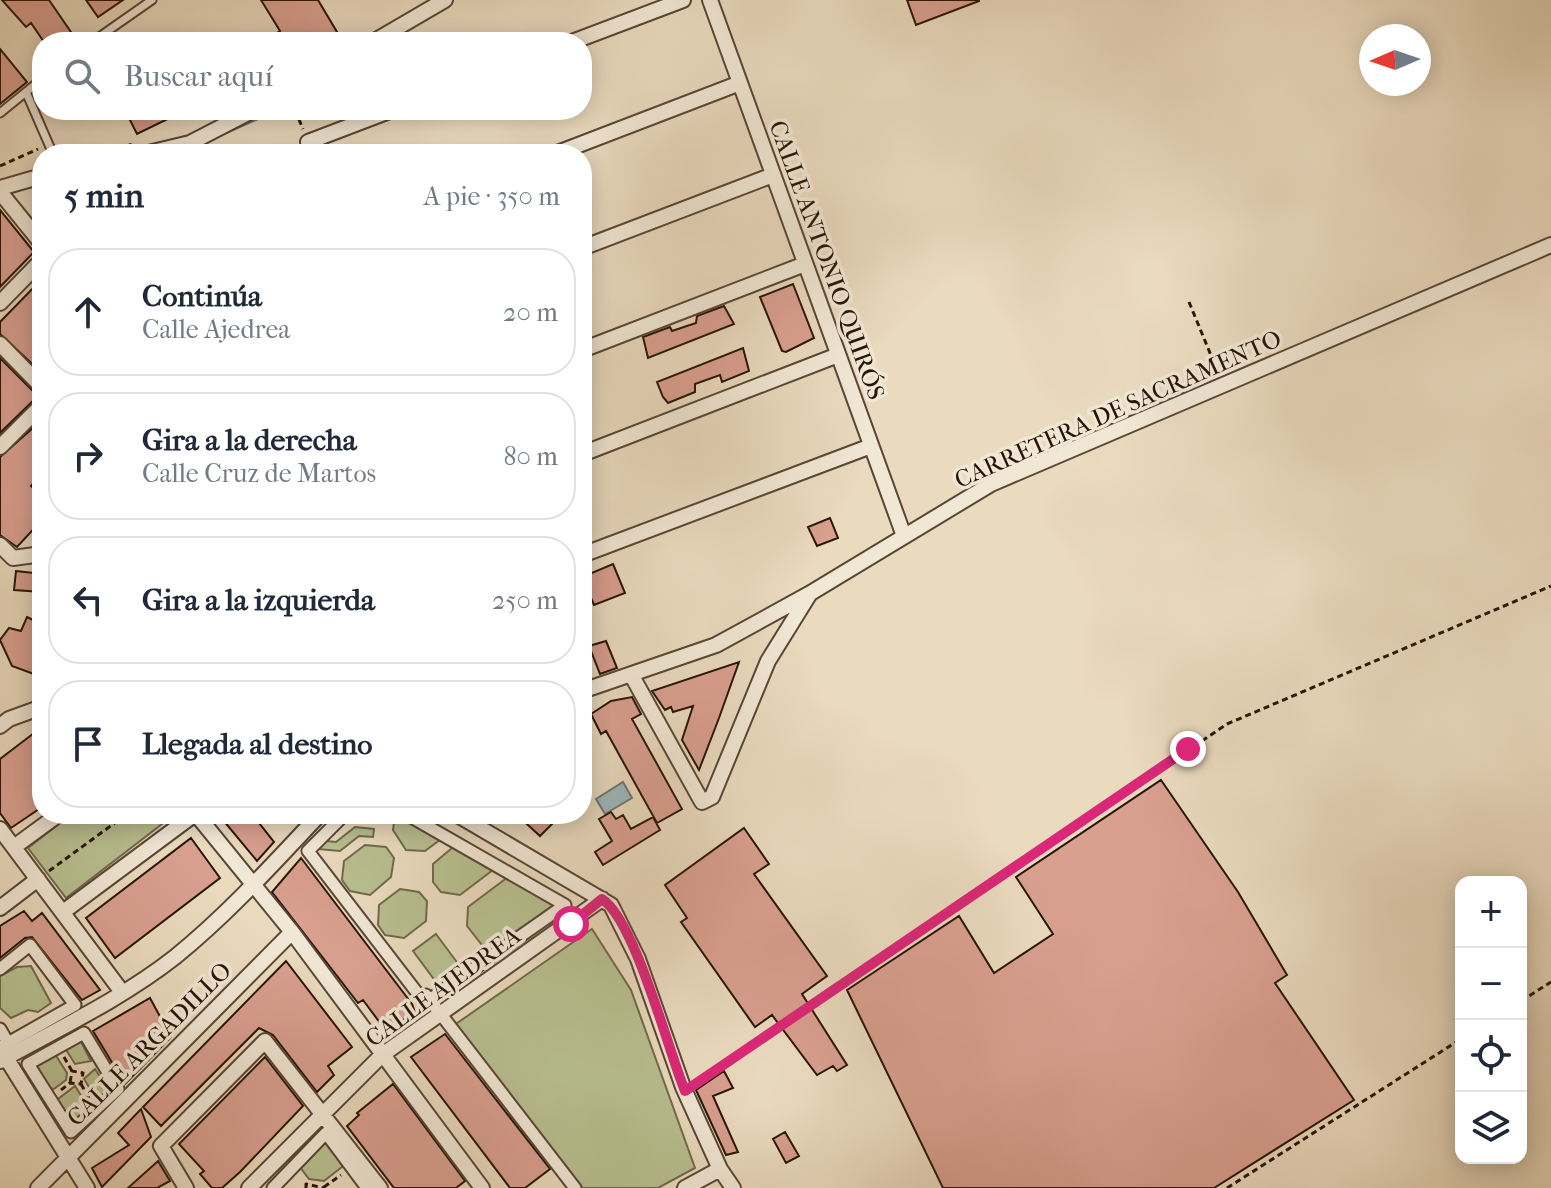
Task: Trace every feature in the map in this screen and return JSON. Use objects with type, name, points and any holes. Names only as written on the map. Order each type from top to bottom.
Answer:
[{"type":"street","points":[[390,32],[445,0]]},
{"type":"street","points":[[592,34],[683,0]]},
{"type":"street","name":"CALLE ANTONIO QUIRÓS","points":[[710,0],[904,536]]},
{"type":"street","points":[[581,144],[740,83]]},
{"type":"street","points":[[186,144],[235,120]]},
{"type":"street","points":[[319,144],[370,120]]},
{"type":"street","points":[[592,244],[773,175]]},
{"type":"street","points":[[32,179],[0,190],[32,231]]},
{"type":"street","name":"CARRETERA DE SACRAMENTO","points":[[592,688],[716,645],[809,594],[991,484],[1551,245]]},
{"type":"street","points":[[592,346],[805,264]]},
{"type":"street","points":[[0,303],[32,270]]},
{"type":"street","points":[[0,344],[32,377]]},
{"type":"street","points":[[592,450],[838,355]]},
{"type":"street","points":[[0,447],[32,415]]},
{"type":"street","points":[[592,551],[871,446]]},
{"type":"street","points":[[0,545],[13,558],[32,555]]},
{"type":"street","points":[[632,676],[702,802],[712,797],[768,661],[809,594]]},
{"type":"street","points":[[0,726],[9,719],[32,711]]},
{"type":"street","points":[[14,847],[45,824]]},
{"type":"street","points":[[63,912],[182,824]]},
{"type":"street","points":[[203,824],[250,885],[292,932],[482,1188]]},
{"type":"street","points":[[87,1188],[2,1056],[122,992],[174,957],[309,824]]},
{"type":"street","points":[[311,847],[335,824]]},
{"type":"street","points":[[423,824],[565,905],[429,1000]]},
{"type":"street","points":[[473,824],[611,905],[638,959],[685,1091],[720,1169],[733,1188]]},
{"type":"street","points":[[0,829],[122,992]]},
{"type":"street","points":[[300,833],[575,1188]]},
{"type":"street","points":[[0,908],[38,879]]},
{"type":"street","name":"CALLE AJEDREA","points":[[249,1188],[382,1055],[602,899]]},
{"type":"street","name":"CALLE ARGADILLO","points":[[38,1188],[292,932]]},
{"type":"street","points":[[0,969],[30,945],[75,1005],[8,1043],[0,1029]]},
{"type":"street","points":[[84,1033],[118,1089],[71,1132],[28,1064],[84,1033]]},
{"type":"street","points":[[186,1188],[161,1146],[265,1041],[380,1188]]},
{"type":"street","points":[[273,1188],[326,1133],[367,1188]]},
{"type":"street","points":[[685,1188],[720,1169]]},
{"type":"lane","points":[[106,32],[152,0]]},
{"type":"lane","points":[[0,113],[32,87]]},
{"type":"lane","points":[[26,92],[32,106]]},
{"type":"lane","points":[[38,120],[49,144]]},
{"type":"path","points":[[299,120],[308,144]]},
{"type":"path","points":[[1189,302],[1223,385]]},
{"type":"path","points":[[685,1091],[1227,724],[1551,586]]},
{"type":"path","points":[[38,879],[113,824]]},
{"type":"path","points":[[1527,997],[1551,982]]},
{"type":"path","points":[[1227,1188],[1455,1043]]},
{"type":"path","points":[[306,1188],[306,1184],[324,1188]]},
{"type":"green space","points":[[59,824],[162,824],[66,898],[28,848]]},
{"type":"green space","points":[[394,824],[424,824],[445,836],[425,851],[406,850],[393,830]]},
{"type":"green space","points":[[355,827],[374,829],[373,837],[359,836],[340,851],[318,849],[316,840],[336,842]]},
{"type":"green space","points":[[458,843],[498,866],[460,895],[441,892],[433,882],[433,864]]},
{"type":"green space","points":[[365,845],[386,847],[394,858],[391,877],[370,895],[350,891],[342,880],[344,861]]},
{"type":"green space","points":[[512,874],[565,905],[502,948],[482,945],[467,926],[468,907]]},
{"type":"green space","points":[[400,889],[419,892],[427,901],[426,921],[404,938],[385,935],[378,925],[379,905]]},
{"type":"green space","points":[[592,929],[631,990],[695,1168],[658,1188],[579,1188],[453,1026]]},
{"type":"green space","points":[[436,934],[465,973],[442,990],[413,951]]},
{"type":"green space","points":[[31,966],[51,1003],[38,1012],[28,1010],[11,1018],[0,1008],[0,976],[17,967]]},
{"type":"green space","points":[[78,1036],[91,1061],[75,1064],[63,1045]]},
{"type":"green space","points":[[53,1051],[67,1073],[66,1080],[54,1089],[42,1087],[28,1064]]},
{"type":"green space","points":[[95,1069],[112,1095],[100,1105],[84,1079]]},
{"type":"green space","points":[[75,1086],[92,1113],[71,1132],[58,1112],[58,1099]]},
{"type":"green space","points":[[326,1133],[343,1156],[342,1167],[324,1181],[309,1179],[297,1163]]},
{"type":"water","points":[[623,782],[632,798],[605,814],[596,799]]},
{"type":"building","points":[[2,0],[49,0],[71,32],[37,32],[31,23],[26,27]]},
{"type":"building","points":[[86,0],[123,0],[98,17]]},
{"type":"building","points":[[261,0],[318,0],[337,32],[278,32]]},
{"type":"building","points":[[907,0],[979,0],[979,1],[916,25]]},
{"type":"building","points":[[0,49],[27,82],[0,104]]},
{"type":"building","points":[[130,120],[166,120],[137,134]]},
{"type":"building","points":[[0,210],[32,250],[32,254],[0,287]]},
{"type":"building","points":[[793,284],[814,338],[786,352],[782,351],[760,297]]},
{"type":"building","points":[[32,289],[32,364],[0,334],[0,322]]},
{"type":"building","points":[[724,306],[734,324],[648,358],[643,337],[670,327],[672,331],[696,323],[697,316]]},
{"type":"building","points":[[743,348],[749,371],[722,382],[720,375],[695,384],[695,392],[668,403],[663,397],[657,382]]},
{"type":"building","points":[[0,358],[32,390],[32,402],[0,433]]},
{"type":"building","points":[[32,429],[32,531],[17,547],[0,535],[0,457]]},
{"type":"building","points":[[830,518],[838,538],[817,546],[808,527]]},
{"type":"building","points":[[613,564],[625,593],[594,605],[592,573]]},
{"type":"building","points":[[16,571],[32,573],[32,591],[14,590]]},
{"type":"building","points":[[27,617],[32,620],[32,673],[12,666],[0,640],[9,628],[21,631]]},
{"type":"building","points":[[606,641],[617,668],[600,674],[592,645]]},
{"type":"building","points":[[739,662],[699,770],[682,740],[693,706],[673,712],[671,707],[665,710],[652,691]]},
{"type":"building","points":[[632,697],[641,714],[632,719],[682,809],[657,823],[606,731],[601,734],[592,716],[611,701]]},
{"type":"building","points":[[32,735],[32,814],[11,828],[0,813],[0,759]]},
{"type":"building","points":[[1161,780],[1238,892],[1287,975],[1275,983],[1354,1100],[1214,1188],[943,1188],[847,990],[959,916],[994,973],[1053,934],[1016,877]]},
{"type":"building","points":[[611,812],[616,819],[623,815],[631,829],[653,817],[660,830],[603,865],[595,852],[612,841],[599,819]]},
{"type":"building","points":[[226,824],[260,824],[274,842],[257,861]]},
{"type":"building","points":[[527,824],[552,824],[540,836]]},
{"type":"building","points":[[744,828],[769,864],[754,874],[827,976],[802,994],[847,1065],[837,1071],[833,1066],[817,1075],[772,1015],[755,1027],[681,922],[687,918],[665,885]]},
{"type":"building","points":[[191,838],[220,878],[115,958],[86,918]]},
{"type":"building","points":[[301,858],[412,1004],[415,1012],[386,1031],[363,1000],[358,1003],[272,892]]},
{"type":"building","points":[[24,911],[32,921],[42,913],[100,990],[82,1000],[32,937],[25,938],[0,958],[0,926]]},
{"type":"building","points":[[286,961],[352,1047],[328,1066],[334,1075],[317,1092],[273,1035],[259,1028],[161,1126],[143,1107]]},
{"type":"building","points":[[150,998],[171,1037],[125,1084],[93,1031]]},
{"type":"building","points":[[445,1034],[550,1169],[525,1188],[510,1188],[411,1057]]},
{"type":"building","points":[[265,1057],[303,1106],[240,1172],[222,1188],[212,1188],[200,1174],[204,1171],[179,1144]]},
{"type":"building","points":[[724,1071],[733,1088],[713,1096],[738,1152],[726,1155],[696,1090]]},
{"type":"building","points":[[393,1084],[465,1181],[456,1188],[394,1188],[347,1126],[359,1115],[357,1113]]},
{"type":"building","points":[[141,1109],[151,1137],[102,1187],[92,1168],[129,1145],[118,1133]]},
{"type":"building","points":[[785,1132],[799,1156],[786,1163],[773,1139]]},
{"type":"building","points":[[158,1161],[170,1181],[157,1188],[128,1188]]},
{"type":"waterway","points":[[225,132],[252,120]]},
{"type":"route","points":[[571,924],[602,899],[611,905],[638,959],[685,1091],[1188,749]]}]
